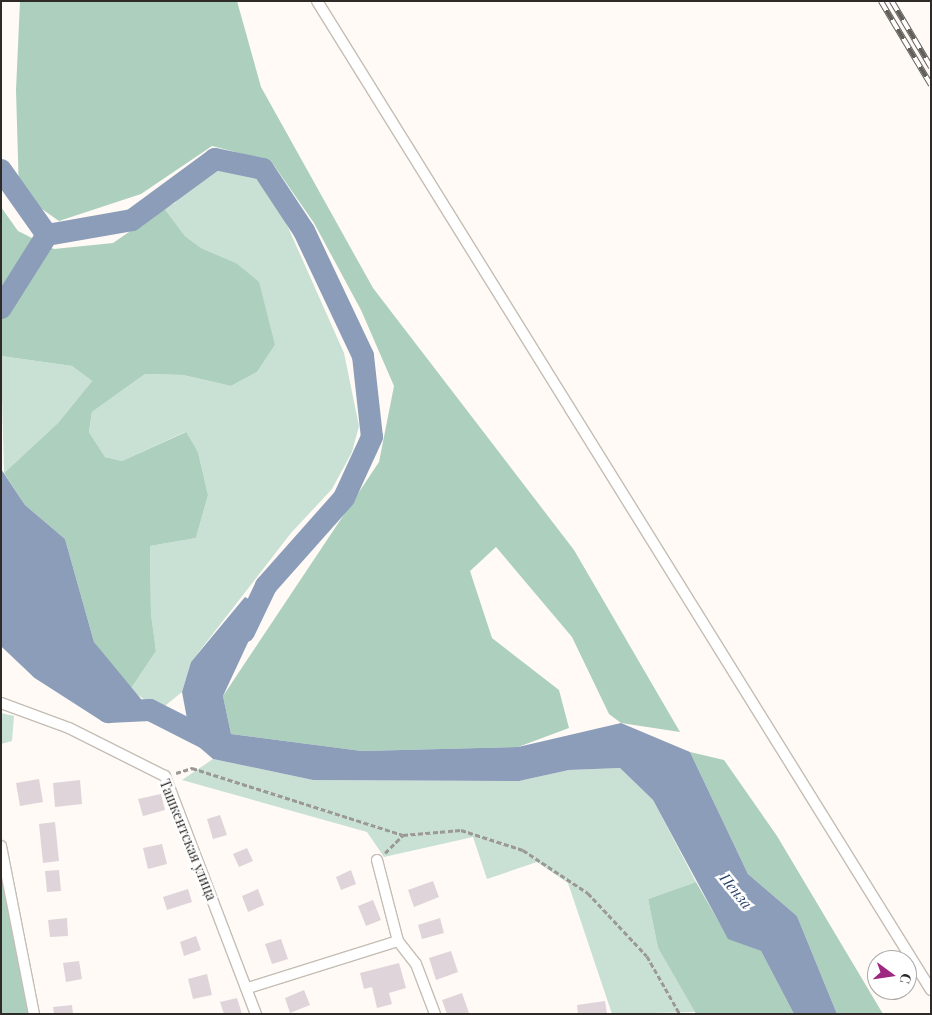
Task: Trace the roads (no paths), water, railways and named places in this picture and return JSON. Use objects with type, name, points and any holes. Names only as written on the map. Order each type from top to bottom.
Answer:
[{"type":"street","points":[[317,1],[931,990]]},
{"type":"street","name":"Ташкентская улица","points":[[1,703],[68,728],[165,776],[248,988],[256,1014]]},
{"type":"street","points":[[1,846],[34,1014]]},
{"type":"street","points":[[377,860],[398,941],[416,964],[435,1014]]},
{"type":"street","points":[[248,988],[398,941]]},
{"type":"water","points":[[1,469],[25,505],[65,539],[94,642],[150,710],[108,712],[41,669],[1,631]]},
{"type":"water","points":[[245,597],[264,608],[223,696],[231,734],[362,751],[518,747],[621,723],[690,752],[748,874],[797,916],[837,1014],[794,1014],[761,951],[728,939],[653,800],[620,768],[569,770],[519,781],[313,780],[213,759],[191,740],[182,692],[191,662]]},
{"type":"waterway","points":[[1,308],[47,235],[132,220],[215,159],[263,169],[304,231],[363,356],[372,437],[344,498],[266,586],[244,632]]},
{"type":"waterway","name":"Пенза","points":[[1,170],[47,235]]},
{"type":"waterway","points":[[1,631],[41,669],[108,712],[150,710],[217,744]]},
{"type":"railway","points":[[881,1],[931,85]]},
{"type":"railway","points":[[892,1],[931,67]]}]
